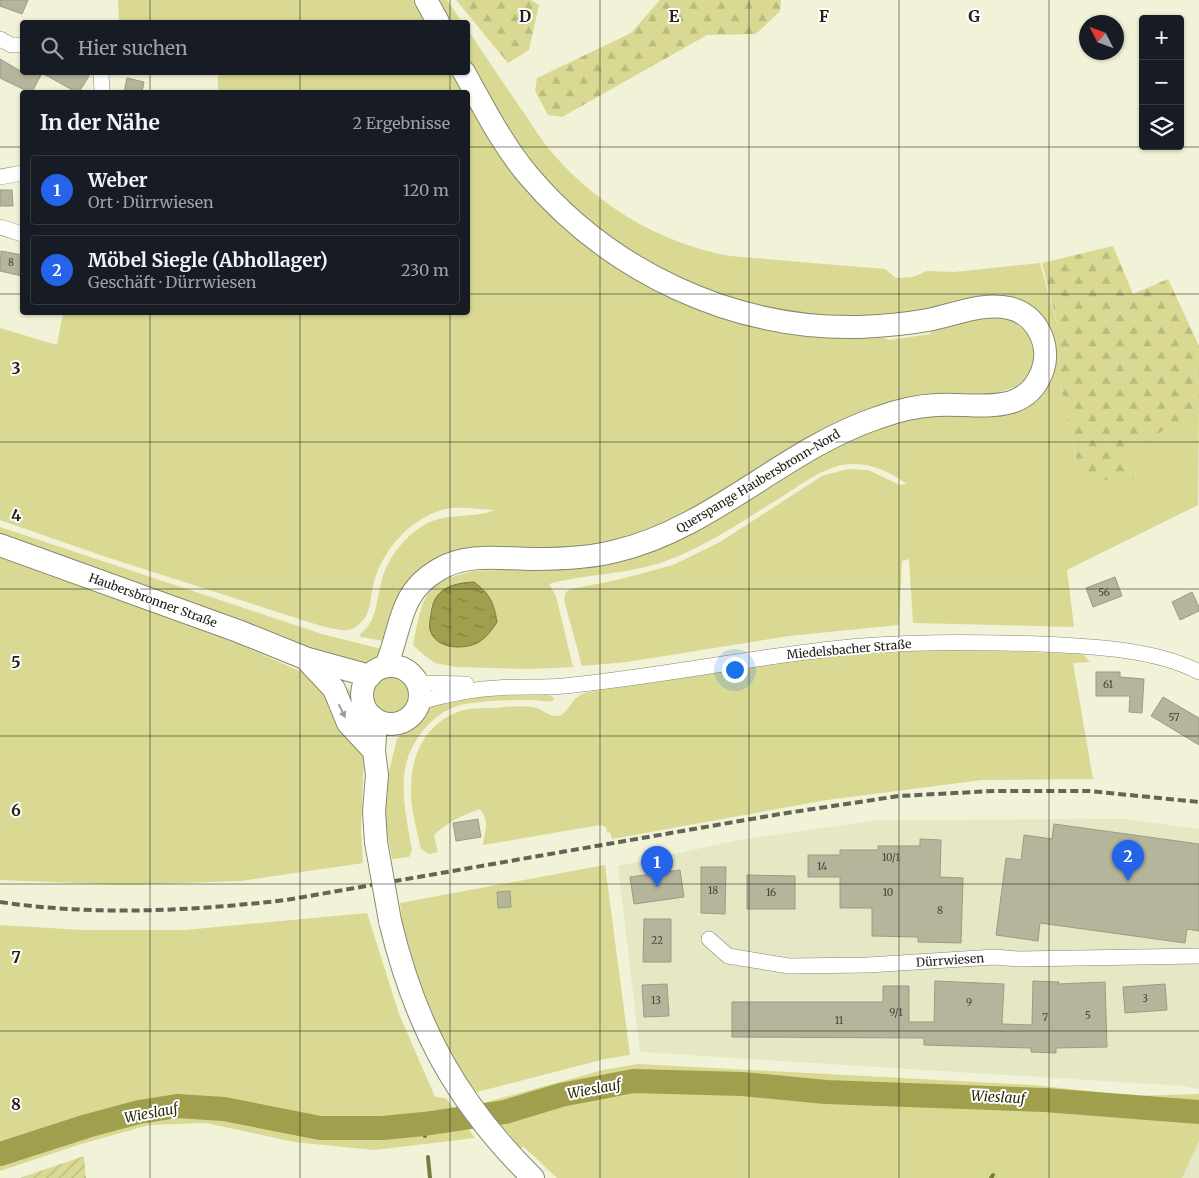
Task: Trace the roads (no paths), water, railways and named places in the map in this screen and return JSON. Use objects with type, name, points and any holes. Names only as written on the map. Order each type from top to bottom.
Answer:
[{"type":"main road","points":[[426,0],[437,20]]},
{"type":"main road","name":"Querspange Haubersbronn-Nord","points":[[394,681],[404,604],[424,580],[447,565],[476,558],[535,559],[582,557],[614,552],[648,542],[679,529],[708,513],[810,448],[861,423],[912,408],[936,404],[999,406],[1012,402],[1030,391],[1040,378],[1045,363],[1046,349],[1042,336],[1035,324],[1023,313],[1012,308],[995,306],[980,308],[926,320],[896,324],[831,326],[796,323],[734,310],[674,287],[618,256],[590,235],[542,190],[505,144],[466,75]]},
{"type":"main road","name":"Haubersbronner Straße","points":[[0,545],[238,630],[305,658],[394,681]]},
{"type":"main road","points":[[305,658],[334,689],[348,723],[374,752]]},
{"type":"main road","points":[[394,681],[411,716],[404,721],[396,723],[381,722],[374,718],[364,703],[394,681]]},
{"type":"main road","points":[[374,718],[374,752],[377,775],[374,811],[376,842],[390,921],[406,980],[424,1027],[456,1086],[487,1128],[533,1178]]},
{"type":"main road","points":[[377,775],[396,723]]},
{"type":"street","points":[[0,39],[11,45],[20,45]]},
{"type":"street","points":[[101,75],[102,90]]},
{"type":"street","points":[[0,177],[20,173]]},
{"type":"street","points":[[0,227],[20,233]]},
{"type":"street","name":"Miedelsbacher Straße","points":[[497,688],[564,686],[833,648],[908,643],[1005,643],[1097,648],[1135,652],[1163,659],[1199,672]]},
{"type":"street","points":[[394,681],[452,693],[497,688]]},
{"type":"street","points":[[394,681],[464,684],[497,688]]},
{"type":"street","name":"Dürrwiesen","points":[[708,939],[728,956],[788,966],[868,965],[995,957],[1020,959],[1199,956]]},
{"type":"water","points":[[474,582],[490,599],[497,622],[485,637],[473,645],[459,647],[444,645],[433,637],[430,630],[430,620],[435,599],[440,593],[451,586]]},
{"type":"waterway","name":"Wieslauf","points":[[0,1154],[87,1126],[139,1112],[177,1106],[224,1109],[320,1128],[382,1128],[505,1112],[561,1095],[633,1081],[742,1084],[826,1092],[1045,1100],[1199,1112]]},
{"type":"waterway","points":[[424,1124],[425,1136]]},
{"type":"waterway","points":[[428,1157],[430,1178]]},
{"type":"railway","points":[[0,902],[71,909],[143,910],[215,907],[286,900],[780,814],[899,796],[993,791],[1089,791],[1199,802]]},
{"type":"place","name":"Möbel Siegle (Abhollager)","points":[[1128,881]]},
{"type":"place","name":"Weber","points":[[657,887]]}]
